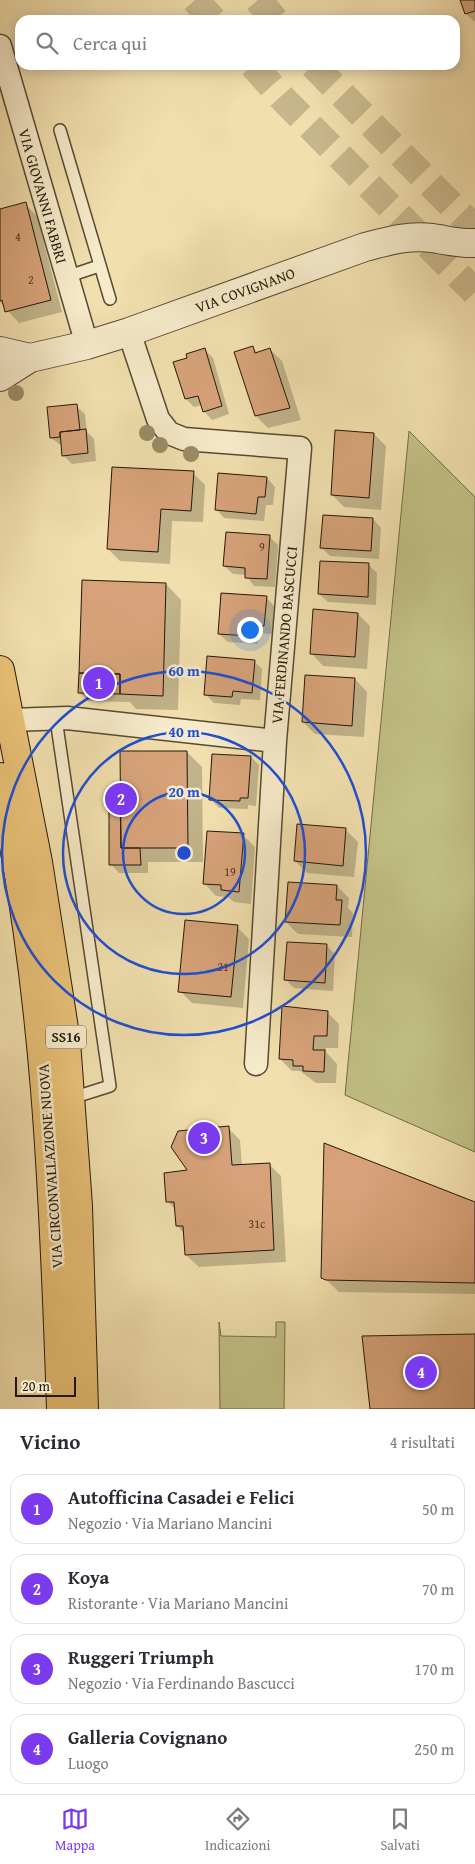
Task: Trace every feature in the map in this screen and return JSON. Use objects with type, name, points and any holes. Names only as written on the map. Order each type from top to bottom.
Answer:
[{"type":"main road","name":"VIA CIRCONVALLAZIONE NUOVA","points":[[0,670],[40,872],[66,1041],[72,1098],[84,1409]]},
{"type":"main road","name":"VIA CIRCONVALLAZIONE NUOVA","points":[[0,777],[27,926],[45,1073],[54,1228],[61,1409]]},
{"type":"street","name":"VIA GIOVANNI FABBRI","points":[[0,46],[86,345]]},
{"type":"street","name":"VIA COVIGNANO","points":[[0,377],[30,358],[86,345],[129,332],[365,247],[401,237],[431,238],[470,247]]},
{"type":"street","name":"VIA FERDINANDO BASCUCCI","points":[[129,332],[158,419],[169,432],[184,439],[300,448],[275,741],[256,1064]]},
{"type":"street","name":"VIA COVIGNANO","points":[[0,351],[30,358]]},
{"type":"street","points":[[11,720],[67,718],[275,741]]},
{"type":"lane","points":[[60,130],[110,299]]},
{"type":"lane","points":[[66,277],[99,266]]},
{"type":"lane","name":"VIA CIRCONVALLAZIONE NUOVA","points":[[56,719],[110,1086],[72,1098]]},
{"type":"shaded area","points":[[409,431],[475,497],[475,1152],[345,1095]]},
{"type":"shaded area","points":[[219,1322],[221,1336],[276,1337],[276,1322],[285,1322],[284,1409],[220,1409]]},
{"type":"building","points":[[460,0],[475,0],[475,11],[465,14]]},
{"type":"building","points":[[26,202],[51,300],[5,312],[2,300],[0,301],[0,209]]},
{"type":"building","points":[[253,346],[255,353],[270,348],[290,408],[255,416],[234,352]]},
{"type":"building","points":[[205,348],[222,406],[203,412],[198,396],[185,399],[173,362],[187,358],[186,354]]},
{"type":"building","points":[[77,404],[80,430],[60,432],[60,437],[50,438],[47,407]]},
{"type":"building","points":[[86,429],[88,453],[62,456],[60,432]]},
{"type":"building","points":[[335,430],[374,433],[369,498],[331,495]]},
{"type":"building","points":[[112,467],[194,471],[191,511],[161,509],[158,552],[107,549]]},
{"type":"building","points":[[218,473],[267,477],[265,497],[258,497],[256,514],[215,510]]},
{"type":"building","points":[[323,515],[373,518],[371,551],[320,548]]},
{"type":"building","points":[[226,532],[270,535],[267,579],[245,578],[245,568],[223,566]]},
{"type":"building","points":[[320,561],[369,563],[368,597],[318,594]]},
{"type":"building","points":[[82,580],[166,583],[163,696],[120,694],[120,674],[79,673]]},
{"type":"building","points":[[221,593],[267,596],[264,626],[250,625],[250,636],[218,634]]},
{"type":"building","points":[[313,609],[358,613],[355,657],[310,654]]},
{"type":"building","points":[[207,656],[255,660],[252,693],[233,691],[232,697],[204,695]]},
{"type":"building","points":[[79,673],[120,674],[120,694],[78,693]]},
{"type":"building","points":[[305,675],[355,678],[352,726],[302,722]]},
{"type":"building","points":[[120,751],[187,751],[188,848],[121,848]]},
{"type":"building","points":[[212,754],[251,756],[248,798],[240,798],[240,801],[209,800]]},
{"type":"building","points":[[109,788],[120,788],[121,848],[140,848],[141,865],[109,865]]},
{"type":"building","points":[[297,824],[346,828],[343,866],[294,861]]},
{"type":"building","points":[[207,831],[244,833],[239,892],[221,890],[221,885],[203,884]]},
{"type":"building","points":[[288,882],[337,885],[336,900],[342,900],[340,925],[285,922]]},
{"type":"building","points":[[185,920],[238,925],[231,997],[178,992]]},
{"type":"building","points":[[287,942],[327,944],[325,983],[284,980]]},
{"type":"building","points":[[282,1006],[328,1011],[327,1036],[314,1036],[313,1050],[325,1050],[324,1072],[303,1071],[303,1066],[293,1066],[293,1060],[279,1059]]},
{"type":"building","points":[[229,1126],[232,1165],[270,1163],[274,1250],[185,1255],[183,1226],[176,1226],[174,1202],[166,1202],[164,1173],[187,1170],[171,1147],[178,1131]]},
{"type":"building","points":[[324,1143],[475,1202],[475,1283],[326,1280],[321,1278]]},
{"type":"building","points":[[475,1334],[475,1409],[370,1409],[362,1336]]},
{"type":"tunnel","points":[[195,0],[208,15]]},
{"type":"tunnel","points":[[258,0],[271,15]]},
{"type":"tunnel","points":[[257,70],[285,101],[475,292]]},
{"type":"tunnel","points":[[318,70],[475,229]]},
{"type":"place","name":"Autofficina Casadei e Felici","points":[[99,683]]},
{"type":"place","name":"Koya","points":[[121,799]]},
{"type":"place","name":"Ruggeri Triumph","points":[[204,1138]]},
{"type":"place","name":"Galleria Covignano","points":[[421,1372]]}]
